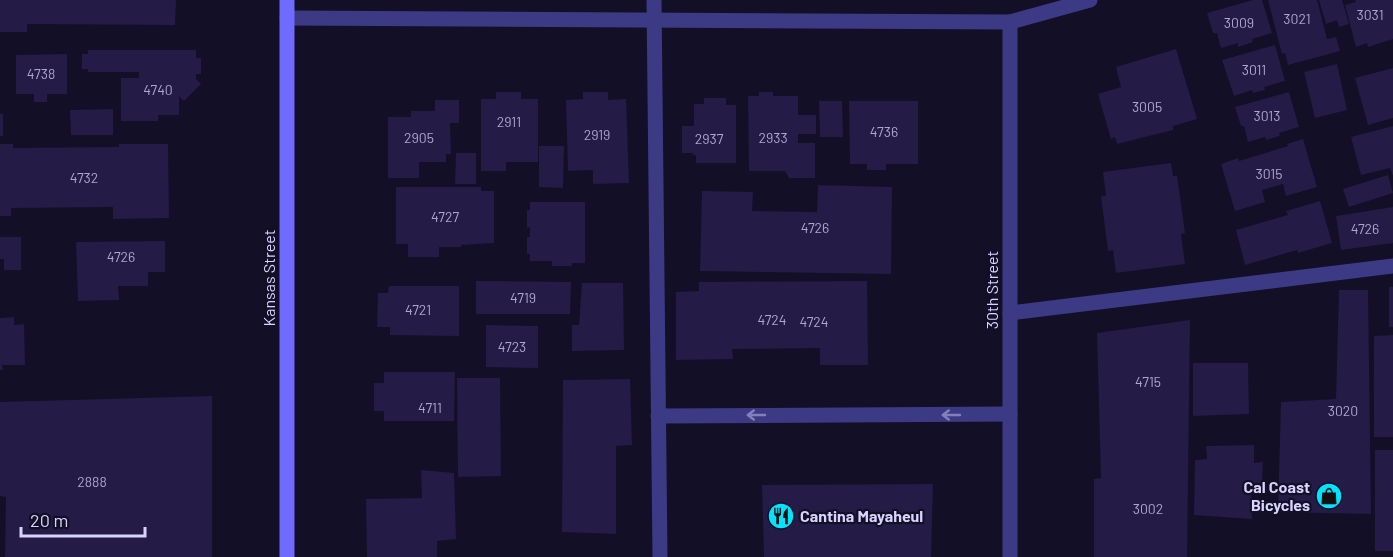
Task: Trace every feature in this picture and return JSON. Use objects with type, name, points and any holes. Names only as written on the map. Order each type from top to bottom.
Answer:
[{"type":"street","name":"Kansas Street","points":[[286,0],[287,557]]},
{"type":"street","points":[[654,0],[660,557]]},
{"type":"street","points":[[287,18],[1010,22],[1054,5],[1090,0]]},
{"type":"street","name":"30th Street","points":[[1010,22],[1010,557]]},
{"type":"street","points":[[1010,313],[1393,266]]},
{"type":"street","points":[[658,416],[1010,414]]},
{"type":"building","points":[[0,0],[176,0],[175,25],[27,24],[27,32],[0,32]]},
{"type":"building","points":[[1253,0],[1262,0],[1272,33],[1252,39],[1253,42],[1238,47],[1238,43],[1221,48],[1217,33],[1213,33],[1207,13]]},
{"type":"building","points":[[1268,0],[1317,0],[1327,39],[1336,37],[1340,51],[1288,65],[1285,53],[1282,54]]},
{"type":"building","points":[[1319,0],[1342,0],[1349,24],[1339,27],[1337,20],[1326,24]]},
{"type":"building","points":[[1355,0],[1393,0],[1393,39],[1368,47],[1367,43],[1356,47],[1345,5],[1356,2]]},
{"type":"building","points":[[1275,45],[1285,81],[1264,87],[1265,90],[1253,93],[1252,90],[1234,96],[1222,60]]},
{"type":"building","points":[[1176,49],[1197,119],[1173,126],[1173,130],[1117,144],[1115,137],[1111,139],[1098,94],[1121,87],[1116,67]]},
{"type":"building","points":[[88,50],[196,50],[196,58],[201,58],[201,74],[196,74],[196,79],[201,84],[184,101],[179,96],[179,115],[158,115],[158,121],[121,121],[121,78],[139,78],[139,72],[88,72],[88,69],[82,69],[82,54],[88,54]]},
{"type":"building","points":[[67,54],[67,94],[47,94],[47,102],[34,102],[34,94],[16,94],[16,55]]},
{"type":"building","points":[[1337,64],[1347,110],[1315,118],[1304,72]]},
{"type":"building","points":[[1393,68],[1393,118],[1368,125],[1355,78]]},
{"type":"building","points":[[496,92],[521,92],[521,99],[538,99],[538,162],[506,162],[506,171],[481,171],[481,99],[496,99]]},
{"type":"building","points":[[583,92],[608,92],[608,100],[626,99],[629,183],[593,184],[593,170],[568,171],[566,100],[583,99]]},
{"type":"building","points":[[759,92],[773,92],[773,96],[798,96],[798,115],[816,115],[816,134],[798,134],[798,143],[815,143],[815,178],[789,178],[785,171],[749,171],[748,96],[759,96]]},
{"type":"building","points":[[1289,92],[1299,127],[1279,133],[1280,136],[1248,142],[1244,126],[1241,126],[1235,107]]},
{"type":"building","points":[[704,98],[726,98],[726,105],[736,105],[736,163],[696,163],[696,155],[682,153],[682,126],[694,126],[694,104],[704,104]]},
{"type":"building","points":[[435,100],[459,100],[459,123],[450,123],[451,154],[446,154],[446,162],[419,162],[419,178],[388,178],[388,117],[411,117],[411,111],[435,111]]},
{"type":"building","points":[[819,101],[842,101],[843,137],[820,137]]},
{"type":"building","points":[[849,101],[918,101],[918,164],[886,164],[886,170],[867,170],[867,164],[850,164]]},
{"type":"building","points":[[113,109],[113,135],[71,135],[70,110]]},
{"type":"building","points":[[0,114],[3,114],[3,136],[0,136]]},
{"type":"building","points":[[1393,126],[1393,176],[1390,168],[1361,175],[1351,137]]},
{"type":"building","points":[[1303,139],[1317,187],[1286,196],[1283,184],[1262,190],[1265,202],[1235,211],[1221,164],[1238,158],[1239,161]]},
{"type":"building","points":[[0,144],[13,144],[13,148],[168,144],[169,218],[113,219],[113,207],[11,208],[11,216],[0,216]]},
{"type":"building","points":[[539,146],[564,146],[563,188],[539,187]]},
{"type":"building","points":[[456,153],[476,153],[476,184],[455,184]]},
{"type":"building","points":[[1171,163],[1173,176],[1177,176],[1185,233],[1181,234],[1185,264],[1116,273],[1113,250],[1108,251],[1101,196],[1106,196],[1103,172]]},
{"type":"building","points":[[1388,175],[1393,193],[1349,207],[1343,189]]},
{"type":"building","points":[[818,185],[892,187],[891,274],[700,271],[702,191],[753,192],[752,211],[817,212]]},
{"type":"building","points":[[396,187],[481,187],[481,191],[494,191],[494,243],[439,247],[439,257],[408,257],[408,244],[396,244]]},
{"type":"building","points":[[1320,201],[1332,243],[1245,265],[1236,230],[1288,215],[1286,211]]},
{"type":"building","points":[[530,202],[585,202],[585,263],[572,263],[572,266],[552,266],[552,261],[530,261],[530,254],[527,254],[527,237],[530,237],[530,227],[527,228],[527,210],[530,210]]},
{"type":"building","points":[[1393,207],[1393,243],[1341,250],[1336,216]]},
{"type":"building","points":[[0,237],[21,237],[21,270],[4,270],[4,259],[0,259]]},
{"type":"building","points":[[165,241],[165,272],[148,272],[148,286],[118,286],[119,300],[78,301],[76,242]]},
{"type":"building","points":[[476,281],[571,282],[570,314],[476,314]]},
{"type":"building","points":[[867,281],[868,365],[820,365],[820,348],[732,349],[733,359],[676,360],[676,292],[699,291],[699,282]]},
{"type":"building","points":[[582,283],[623,283],[624,350],[572,351],[572,325],[579,325]]},
{"type":"building","points":[[389,286],[459,286],[459,336],[390,335],[390,327],[377,327],[378,293],[388,293]]},
{"type":"building","points":[[1389,287],[1393,287],[1393,327],[1389,327]]},
{"type":"building","points":[[1339,290],[1368,290],[1371,514],[1278,512],[1281,402],[1336,399]]},
{"type":"building","points":[[14,317],[14,325],[24,324],[25,365],[2,365],[3,370],[0,370],[0,318]]},
{"type":"building","points":[[1190,320],[1187,557],[1094,557],[1094,479],[1101,478],[1097,333]]},
{"type":"building","points":[[486,325],[538,326],[538,368],[486,367]]},
{"type":"building","points":[[1393,335],[1393,437],[1374,437],[1374,336]]},
{"type":"building","points":[[1193,363],[1248,363],[1249,414],[1193,416]]},
{"type":"building","points":[[384,372],[455,372],[454,421],[384,421],[384,411],[374,411],[374,383],[384,383]]},
{"type":"building","points":[[457,378],[500,378],[501,476],[458,477]]},
{"type":"building","points":[[630,379],[632,445],[616,446],[616,534],[562,532],[563,380]]},
{"type":"building","points":[[212,396],[212,557],[5,557],[6,497],[0,496],[0,402]]},
{"type":"building","points":[[1254,445],[1254,463],[1263,462],[1262,484],[1251,484],[1252,519],[1194,515],[1195,460],[1207,459],[1206,446]]},
{"type":"building","points":[[1375,450],[1393,450],[1393,551],[1375,551]]},
{"type":"building","points":[[421,470],[454,473],[456,539],[437,541],[437,557],[367,557],[366,499],[422,498]]},
{"type":"building","points":[[933,484],[931,557],[764,557],[762,485]]},
{"type":"place","name":"Cal Coast Bicycles","points":[[1329,496]]},
{"type":"place","name":"Cantina Mayaheul","points":[[781,516]]}]
